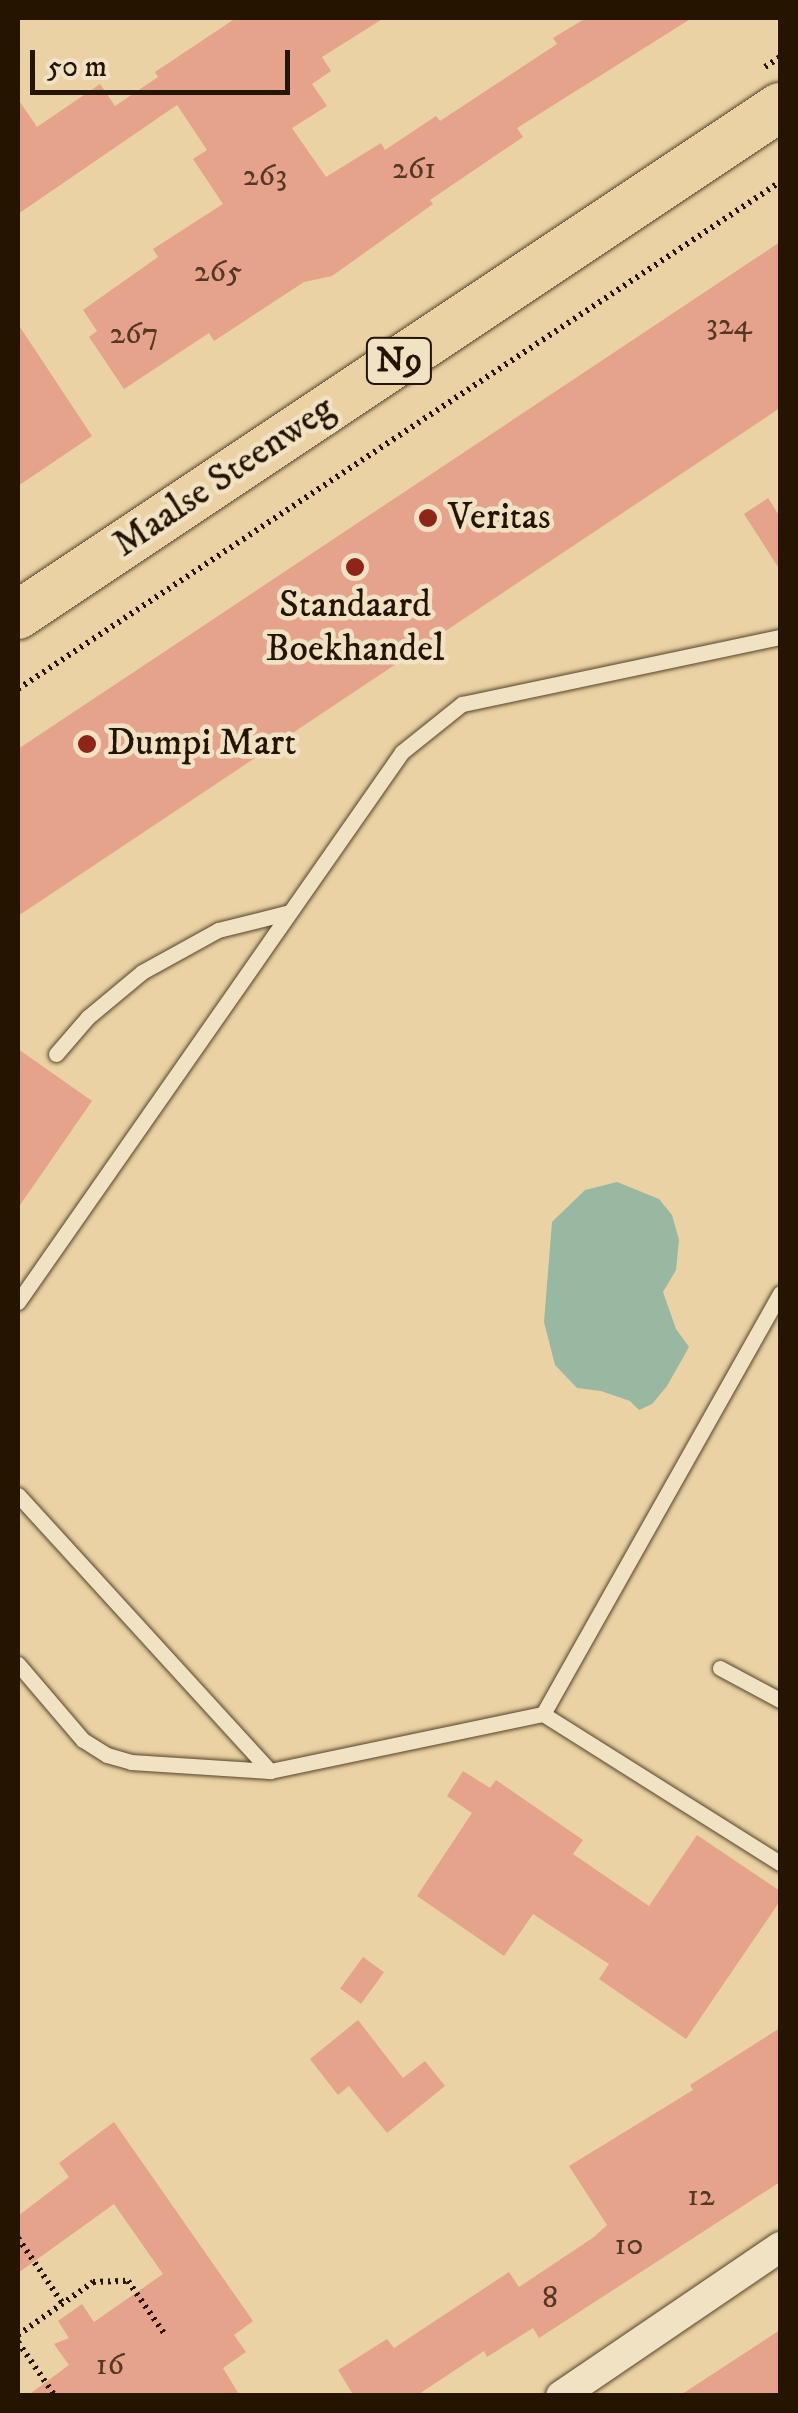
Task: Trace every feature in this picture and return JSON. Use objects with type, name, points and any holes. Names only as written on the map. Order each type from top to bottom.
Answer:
[{"type":"main road","name":"Maalse Steenweg","points":[[18,615],[780,107]]},
{"type":"street","points":[[561,2396],[780,2247]]},
{"type":"lane","points":[[18,1302],[402,752],[462,704],[780,637]]},
{"type":"lane","points":[[56,1054],[88,1017],[142,972],[218,930],[290,912]]},
{"type":"lane","points":[[544,1714],[780,1293]]},
{"type":"lane","points":[[18,1495],[270,1770]]},
{"type":"lane","points":[[18,1664],[83,1740],[107,1756],[131,1762],[270,1770],[544,1714],[780,1863]]},
{"type":"lane","points":[[720,1668],[780,1700]]},
{"type":"path","points":[[18,689],[780,182]]},
{"type":"path","points":[[18,2238],[63,2304]]},
{"type":"path","points":[[55,2396],[19,2345],[93,2282],[128,2281],[166,2336]]},
{"type":"shaded area","points":[[617,1182],[659,1199],[672,1215],[679,1240],[676,1270],[663,1292],[676,1329],[689,1347],[667,1386],[652,1404],[639,1410],[630,1401],[577,1388],[555,1365],[544,1322],[552,1222],[585,1190]]},
{"type":"building","points":[[236,18],[384,18],[322,57],[331,71],[312,84],[327,106],[292,128],[326,177],[381,143],[385,150],[436,116],[440,121],[557,44],[553,38],[586,18],[692,18],[517,128],[523,137],[430,200],[433,204],[332,276],[304,282],[214,341],[209,333],[124,389],[89,337],[97,331],[83,310],[158,257],[153,249],[223,204],[193,159],[207,150],[177,105],[18,214],[18,99],[37,127],[100,84],[115,106],[158,77],[155,72]]},
{"type":"building","points":[[780,242],[780,408],[18,916],[18,749]]},
{"type":"building","points":[[18,324],[92,436],[18,486]]},
{"type":"building","points":[[768,498],[780,517],[780,570],[744,514]]},
{"type":"building","points":[[18,1049],[92,1101],[18,1208]]},
{"type":"building","points":[[463,1771],[490,1788],[496,1780],[583,1840],[573,1854],[649,1906],[697,1835],[780,1891],[780,1901],[686,2039],[599,1979],[609,1964],[533,1914],[504,1956],[417,1896],[472,1813],[447,1796]]},
{"type":"building","points":[[363,1957],[384,1972],[361,2004],[340,1989]]},
{"type":"building","points":[[358,2020],[403,2078],[425,2061],[445,2086],[387,2133],[349,2086],[338,2095],[310,2059]]},
{"type":"building","points":[[780,2028],[780,2182],[539,2338],[533,2328],[487,2357],[484,2351],[416,2396],[354,2396],[338,2370],[387,2339],[394,2348],[509,2272],[519,2287],[594,2237],[607,2225],[569,2166],[693,2090],[690,2085]]},
{"type":"building","points":[[114,2122],[253,2321],[234,2335],[246,2352],[223,2368],[240,2396],[27,2396],[69,2365],[54,2344],[69,2338],[58,2321],[82,2304],[94,2322],[163,2274],[114,2204],[18,2273],[18,2216],[69,2177],[59,2163]]},
{"type":"building","points":[[780,2330],[780,2396],[679,2396]]},
{"type":"place","name":"Veritas","points":[[428,518]]},
{"type":"place","name":"Standaard Boekhandel","points":[[355,567]]},
{"type":"place","name":"Dumpi Mart","points":[[87,744]]}]
